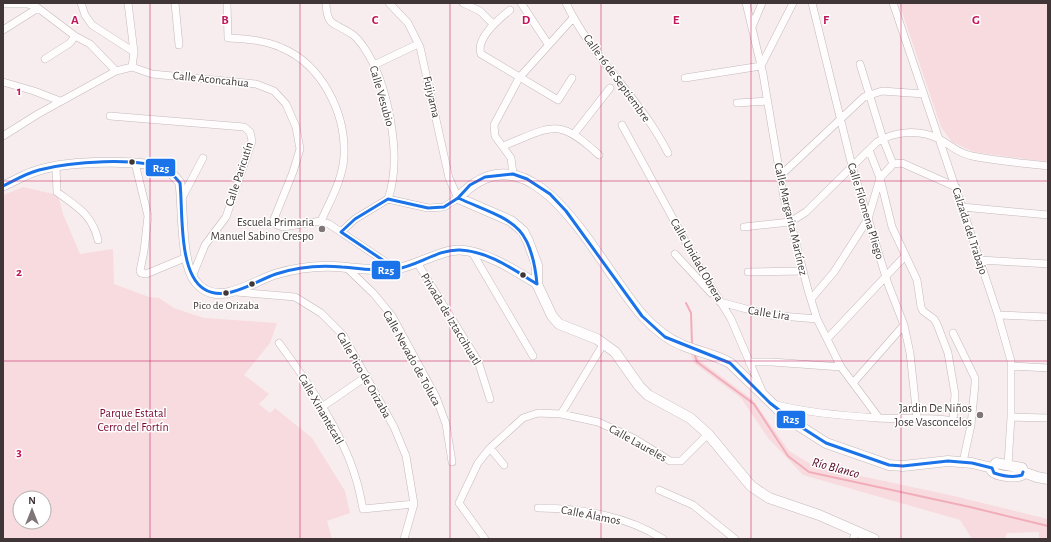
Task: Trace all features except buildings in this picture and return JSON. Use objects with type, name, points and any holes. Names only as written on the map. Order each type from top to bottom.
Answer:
[{"type":"main road","points":[[874,539],[855,535],[769,498],[751,486],[708,434],[690,418],[648,395],[639,386],[615,352],[604,343],[559,324],[552,316],[537,284],[536,265],[528,241],[522,231],[511,222],[458,198],[470,185],[485,178],[513,174],[527,180],[550,194],[566,211],[642,316],[665,336],[683,346],[698,350],[730,364],[787,418],[826,443],[889,465],[903,466],[938,461],[963,462],[992,468]]},
{"type":"main road","points":[[992,468],[996,463],[1021,467],[1023,472],[1048,479]]},
{"type":"main road","points":[[992,468],[992,471],[996,474],[1019,476],[1023,472]]},
{"type":"street","points":[[81,3],[85,15],[92,25],[134,52]]},
{"type":"street","points":[[3,136],[60,101],[116,71],[132,67],[134,52],[128,3]]},
{"type":"street","points":[[175,3],[178,45]]},
{"type":"street","points":[[227,3],[228,38],[255,40],[282,48],[305,63],[322,81],[333,100],[341,125],[344,156],[338,182],[321,222],[329,224],[396,269]]},
{"type":"street","name":"Fujiyama","points":[[389,3],[408,23],[418,44],[431,93],[450,178],[458,198]]},
{"type":"street","points":[[463,3],[480,10],[493,24]]},
{"type":"street","points":[[521,3],[548,44]]},
{"type":"street","name":"Calle 16 de Septiembre","points":[[566,3],[574,18],[606,65],[659,136],[668,154]]},
{"type":"street","name":"Calle Margarita Martínez","points":[[746,3],[761,66],[780,176],[790,222],[817,319],[842,367],[879,418]]},
{"type":"street","points":[[752,27],[762,3]]},
{"type":"street","points":[[685,78],[761,66],[793,3]]},
{"type":"street","name":"Calle Filomena Pliego","points":[[812,3],[852,166],[886,277],[904,325],[910,353],[917,418]]},
{"type":"street","name":"Calzada del Trabajo","points":[[893,3],[998,315],[1011,366],[1011,417],[1008,465]]},
{"type":"street","points":[[3,4],[28,4],[38,8],[75,36],[90,44],[116,71]]},
{"type":"street","name":"Calle Vesubio","points":[[326,6],[329,21],[351,33],[363,46],[374,65],[390,118],[395,156],[393,185],[388,199]]},
{"type":"street","points":[[3,30],[38,8]]},
{"type":"street","points":[[510,10],[493,24],[480,47],[481,54],[558,100],[572,78]]},
{"type":"street","points":[[513,174],[511,158],[495,136],[494,125],[519,78],[548,44],[574,18]]},
{"type":"street","points":[[45,59],[70,43],[75,36]]},
{"type":"street","points":[[374,65],[418,44]]},
{"type":"street","points":[[860,64],[868,95],[893,164]]},
{"type":"street","name":"Calle Aconcahua","points":[[132,67],[152,74],[256,84],[274,91],[286,104],[289,110],[296,127],[300,149],[293,172],[274,219],[277,225],[283,227],[321,222]]},
{"type":"street","points":[[3,82],[34,91],[60,101]]},
{"type":"street","points":[[574,134],[610,88]]},
{"type":"street","points":[[780,176],[868,95],[882,91],[924,94]]},
{"type":"street","points":[[737,103],[767,101]]},
{"type":"street","name":"Calle Paricutín","points":[[110,116],[244,126],[250,132],[252,141],[226,217],[205,245],[192,277]]},
{"type":"street","name":"Calle Unidad Obrera","points":[[622,125],[700,268],[731,318],[749,362],[768,401]]},
{"type":"street","points":[[503,146],[548,128],[562,129],[574,134],[599,155]]},
{"type":"street","points":[[744,227],[790,222],[812,208],[868,150],[883,139],[903,133],[921,134],[939,139],[952,149],[970,156],[1048,166]]},
{"type":"street","points":[[868,150],[880,178],[892,227],[918,280],[921,307],[923,311],[934,319],[941,332],[952,374],[955,394],[953,420]]},
{"type":"street","points":[[182,198],[203,158]]},
{"type":"street","points":[[3,186],[41,169],[56,166],[135,163],[163,168],[173,174],[180,183],[187,257],[192,277]]},
{"type":"street","points":[[135,163],[148,216],[140,271],[141,273],[146,274],[187,257]]},
{"type":"street","points":[[811,299],[834,272],[868,219],[880,178],[893,164],[902,163],[956,188]]},
{"type":"street","points":[[56,166],[57,192],[89,217],[95,226],[98,240]]},
{"type":"street","points":[[341,232],[355,219],[388,199],[428,208],[444,207],[458,198]]},
{"type":"street","points":[[962,207],[1048,215]]},
{"type":"street","name":"Calle Pico de Orizaba","points":[[236,292],[274,274],[303,268],[347,268],[373,270],[396,269],[418,264],[449,252],[459,250],[472,252]]},
{"type":"street","points":[[472,252],[512,269],[537,284]]},
{"type":"street","points":[[472,252],[533,356]]},
{"type":"street","points":[[675,254],[716,299],[721,302]]},
{"type":"street","points":[[827,339],[905,256]]},
{"type":"street","points":[[980,260],[1048,264]]},
{"type":"street","name":"Privada de Iztaccihuatl","points":[[418,264],[478,361],[490,399]]},
{"type":"street","name":"Calle Nevado de Toluca","points":[[347,268],[374,294],[392,316],[436,397],[446,424],[452,462]]},
{"type":"street","points":[[748,272],[803,271]]},
{"type":"street","name":"Calle Pico de Orizaba","points":[[192,277],[196,283],[206,290],[216,293],[236,292],[294,297],[321,312],[343,335],[368,376],[394,427],[406,456],[412,483],[414,504]]},
{"type":"street","name":"Calle Lira","points":[[721,302],[769,315],[817,319]]},
{"type":"street","points":[[998,315],[1048,317]]},
{"type":"street","points":[[853,383],[904,325]]},
{"type":"street","points":[[953,333],[975,378],[971,425],[963,462]]},
{"type":"street","name":"Calle Xinantécatl","points":[[279,343],[305,378],[342,446],[356,478],[363,509],[414,504]]},
{"type":"street","points":[[561,414],[604,343]]},
{"type":"street","points":[[749,362],[772,362],[842,367]]},
{"type":"street","points":[[1011,366],[1048,368]]},
{"type":"street","points":[[322,407],[368,376]]},
{"type":"street","points":[[768,401],[797,410],[879,418],[953,420],[971,425]]},
{"type":"street","name":"Calle Laureles","points":[[485,539],[459,503],[478,463],[490,448],[523,418],[538,413],[561,414],[598,422],[611,427],[670,462],[681,461],[708,434]]},
{"type":"street","points":[[1011,417],[1048,418]]},
{"type":"street","points":[[490,448],[504,465]]},
{"type":"street","points":[[659,490],[693,505],[735,539]]},
{"type":"street","points":[[404,539],[414,504]]},
{"type":"street","name":"Calle Álamos","points":[[538,508],[553,508],[612,517],[648,529],[662,539]]},
{"type":"green space","points":[[899,3],[1048,3],[1048,162],[974,152],[952,142],[941,127]]},
{"type":"green space","name":"Parque Estatal Cerro del Fortín","points":[[23,187],[58,195],[63,214],[80,254],[113,249],[114,284],[149,297],[159,298],[174,308],[204,318],[277,323],[270,343],[244,375],[269,394],[259,404],[270,413],[275,408],[312,438],[345,491],[350,513],[327,521],[332,539],[3,539],[3,195]]},
{"type":"green space","points":[[689,350],[697,352],[699,360],[753,400],[789,451],[814,466],[954,496],[1048,519],[1048,539],[1039,539],[1039,532],[1007,533],[1005,539],[972,539],[960,520],[803,475],[768,438],[741,398],[694,363]]},
{"type":"waterway","name":"Río Blanco","points":[[686,303],[691,313],[692,344]]},
{"type":"waterway","name":"Río Blanco","points":[[694,352],[697,362],[754,404],[788,456],[809,472],[970,507],[1048,526]]},
{"type":"transit line","name":"R25","points":[[3,186],[39,170],[85,163],[139,163],[167,170],[180,183],[183,240],[190,269],[196,281],[204,289],[213,293],[222,294],[231,292],[276,274],[300,268],[325,266],[389,270],[412,265],[452,250],[470,251],[481,254],[510,267],[537,284]]},
{"type":"transit line","name":"R25","points":[[396,269],[341,232],[355,219],[388,199],[428,208],[444,207],[458,198],[470,185],[485,177],[513,174],[527,179],[550,194],[566,211],[642,316],[665,337],[730,363],[770,403],[801,427],[826,443],[889,465],[903,466],[948,461],[972,463],[992,468]]},
{"type":"transit line","name":"R25","points":[[458,198],[491,212],[515,226],[523,235],[529,247],[534,263],[537,284]]},
{"type":"transit line","name":"R25","points":[[992,468],[994,473],[1008,476],[1022,475],[1023,472]]},
{"type":"place","name":"Escuela Primaria Manuel Sabino Crespo","points":[[322,229]]},
{"type":"place","name":"Pico de Orizaba","points":[[226,293]]},
{"type":"place","name":"Jardin De Niños Jose Vasconcelos","points":[[980,415]]}]
